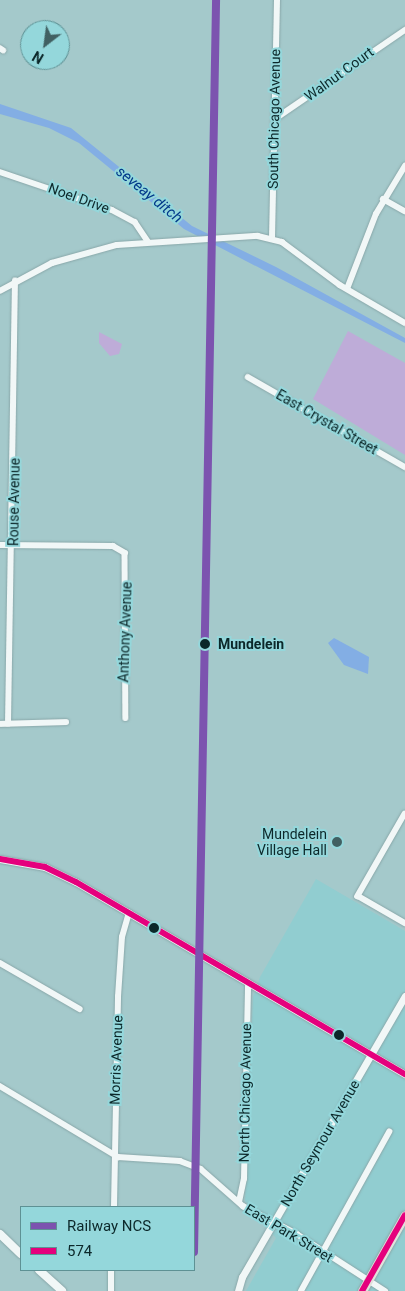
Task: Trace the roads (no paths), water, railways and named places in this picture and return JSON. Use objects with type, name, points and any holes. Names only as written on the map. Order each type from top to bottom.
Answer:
[{"type":"main road","points":[[362,1291],[405,1215]]},
{"type":"main road","points":[[0,1234],[20,1253]]},
{"type":"main road","points":[[40,1271],[62,1291]]},
{"type":"street","name":"South Chicago Avenue","points":[[272,239],[277,0]]},
{"type":"street","name":"Walnut Court","points":[[275,119],[405,31]]},
{"type":"street","points":[[347,289],[384,198],[405,166]]},
{"type":"street","name":"Noel Drive","points":[[0,172],[112,210],[135,222],[148,240]]},
{"type":"street","points":[[384,198],[405,211]]},
{"type":"street","points":[[1,287],[86,253],[148,240],[272,239],[347,289],[405,323]]},
{"type":"street","name":"Rouse Avenue","points":[[8,724],[14,545],[15,281]]},
{"type":"street","name":"East Crystal Street","points":[[248,377],[405,467]]},
{"type":"street","points":[[0,545],[14,545]]},
{"type":"street","name":"Anthony Avenue","points":[[14,545],[120,548],[127,559],[126,718]]},
{"type":"street","points":[[0,724],[66,722]]},
{"type":"street","points":[[405,814],[358,896],[405,923]]},
{"type":"street","points":[[0,859],[56,872],[405,1074]]},
{"type":"street","name":"Morris Avenue","points":[[114,1206],[113,1153],[122,937],[129,913]]},
{"type":"street","points":[[0,963],[80,1009]]},
{"type":"street","name":"North Chicago Avenue","points":[[239,1202],[244,1179],[248,982]]},
{"type":"street","name":"North Seymour Avenue","points":[[238,1291],[274,1222],[405,996]]},
{"type":"street","name":"East Park Street","points":[[0,1086],[113,1153],[125,1158],[180,1161],[201,1169],[239,1202],[385,1291]]},
{"type":"street","points":[[301,1291],[389,1132]]},
{"type":"street","points":[[111,1291],[112,1271]]},
{"type":"water","name":"seveay ditch","points":[[0,104],[71,128],[192,226],[276,267],[405,338],[405,343],[184,229],[79,143],[49,128],[0,114]]},
{"type":"water","points":[[334,638],[369,657],[368,674],[344,665],[328,643]]},
{"type":"rail line","name":"NCS","points":[[195,1206],[216,0]]},
{"type":"place","name":"Mundelein","points":[[205,644]]},
{"type":"place","name":"Mundelein Village Hall","points":[[337,842]]}]
